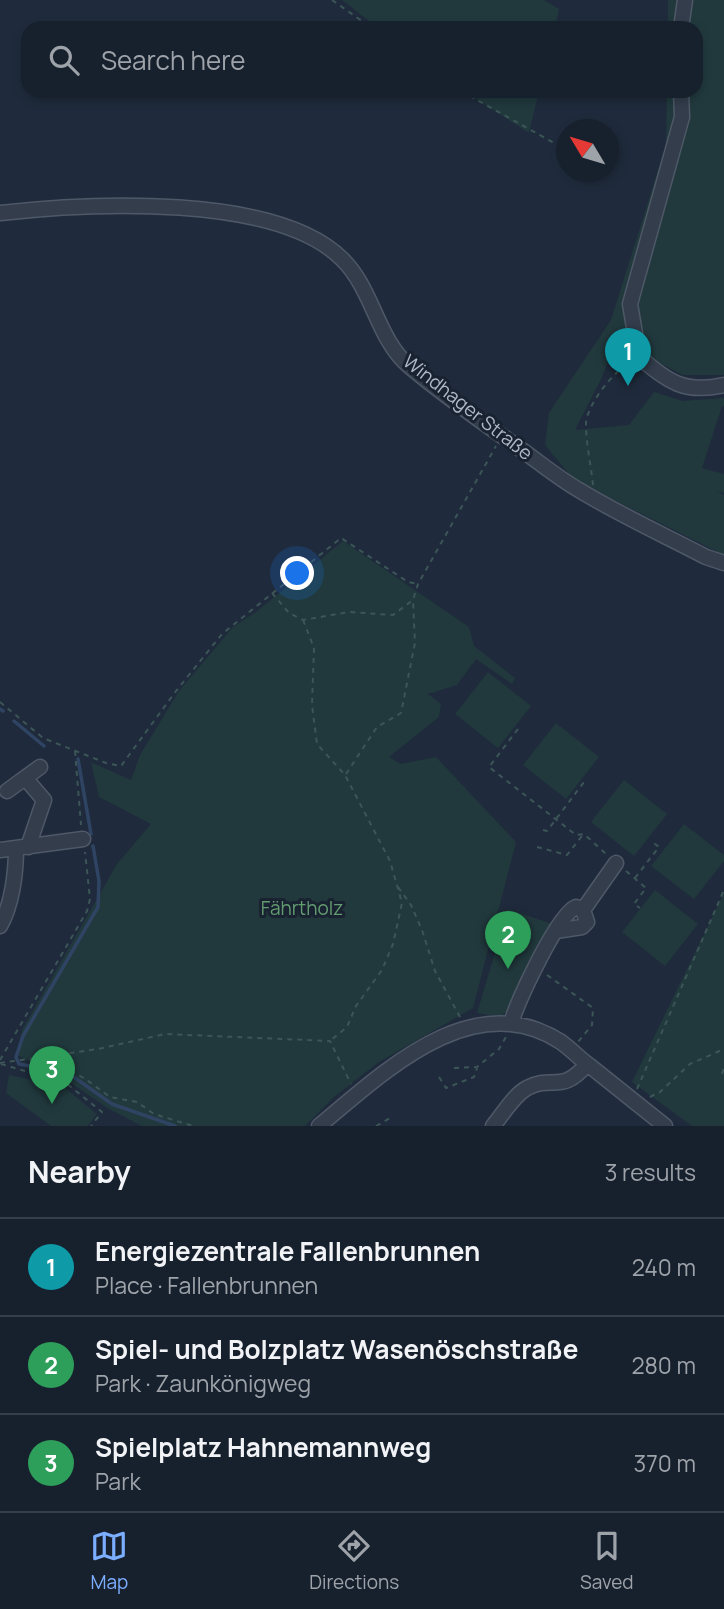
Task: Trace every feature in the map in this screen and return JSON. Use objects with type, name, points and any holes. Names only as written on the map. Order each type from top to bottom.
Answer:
[{"type":"street","points":[[682,21],[685,0]]},
{"type":"street","points":[[681,98],[682,117],[630,304],[639,357],[664,378],[681,387],[706,389],[724,385]]},
{"type":"street","name":"Windhager Straße","points":[[0,213],[101,207],[201,208],[261,220],[306,234],[333,251],[356,274],[392,345],[406,364],[579,490],[724,564]]},
{"type":"street","points":[[7,792],[40,767]]},
{"type":"street","points":[[0,926],[6,916],[16,864],[44,800],[26,779]]},
{"type":"street","points":[[0,850],[83,839]]},
{"type":"street","points":[[511,1023],[534,969],[571,909],[576,907],[583,910],[617,863]]},
{"type":"street","points":[[318,1126],[407,1056],[430,1043],[467,1026],[511,1023],[561,1042],[665,1126]]},
{"type":"street","points":[[493,1126],[517,1096],[528,1087],[568,1082],[587,1064]]},
{"type":"path","points":[[332,0],[362,21]]},
{"type":"path","points":[[474,98],[554,143]]},
{"type":"path","points":[[594,498],[586,421],[599,392],[621,367],[639,357]]},
{"type":"path","points":[[345,775],[377,727],[401,713],[415,643],[413,600],[418,584],[501,435]]},
{"type":"path","points":[[0,702],[43,738],[106,763],[121,766],[222,634],[341,538],[408,582],[418,584]]},
{"type":"path","points":[[271,593],[289,613],[303,620],[349,612],[394,615],[413,600]]},
{"type":"path","points":[[0,1063],[98,1049],[165,1034],[330,1041],[347,1027],[356,1006],[382,970],[393,944],[402,903],[390,861],[345,775],[317,744],[312,705],[314,648],[303,620]]},
{"type":"path","points":[[518,729],[489,767],[576,835],[583,834],[646,888],[634,904],[640,908]]},
{"type":"path","points":[[0,1063],[87,911],[90,899],[75,750]]},
{"type":"path","points":[[543,830],[547,831],[584,782]]},
{"type":"path","points":[[537,847],[566,855],[583,834]]},
{"type":"path","points":[[634,879],[659,847],[651,841]]},
{"type":"path","points":[[397,887],[411,905],[435,971],[460,1017]]},
{"type":"path","points":[[634,1101],[724,890]]},
{"type":"path","points":[[534,969],[550,976],[593,1007],[592,1025],[571,1051]]},
{"type":"path","points":[[439,1077],[446,1088],[474,1077],[477,1067],[499,1049],[511,1023]]},
{"type":"path","points":[[330,1041],[356,1095]]},
{"type":"path","points":[[634,1101],[660,1092],[690,1064],[724,1049]]},
{"type":"path","points":[[27,1058],[48,1060],[84,1078],[110,1097],[138,1102],[154,1114],[193,1126]]},
{"type":"path","points":[[0,1063],[66,1083],[102,1112],[91,1126]]},
{"type":"path","points":[[454,1068],[477,1067]]},
{"type":"path","points":[[722,1074],[724,1067]]},
{"type":"path","points":[[376,1126],[392,1117]]},
{"type":"green space","points":[[342,0],[544,0],[559,9],[556,21],[369,21]]},
{"type":"green space","points":[[668,0],[724,0],[724,375],[683,375],[652,359],[641,334],[638,301],[625,310],[630,352],[612,351],[575,430],[629,425],[654,392],[683,401],[724,398],[724,406],[702,468],[724,474],[724,493],[716,491],[724,495],[724,555],[574,480],[545,445],[549,413],[611,320],[666,145],[667,98],[703,98],[703,21],[668,21]]},
{"type":"green space","points":[[475,98],[537,98],[529,133]]},
{"type":"green space","name":"Fährtholz","points":[[343,541],[469,627],[474,646],[515,678],[512,684],[476,659],[457,685],[428,694],[441,704],[439,717],[389,757],[401,764],[436,757],[516,842],[473,1008],[379,1062],[334,1097],[305,1126],[142,1126],[109,1109],[68,1081],[17,1055],[22,1030],[117,864],[151,824],[99,797],[91,762],[131,780],[140,755],[179,691],[233,627],[256,612]]},
{"type":"green space","points":[[488,672],[531,706],[498,748],[455,714]]},
{"type":"green space","points":[[556,723],[599,757],[566,799],[523,765]]},
{"type":"green space","points":[[624,780],[667,814],[634,856],[591,822]]},
{"type":"green space","points":[[684,824],[724,855],[724,861],[694,899],[651,866]]},
{"type":"green space","points":[[655,890],[698,924],[665,966],[622,932]]},
{"type":"green space","points":[[724,893],[724,1126],[692,1126],[632,1082]]},
{"type":"green space","points":[[508,909],[552,924],[535,950],[505,1013],[501,1017],[477,1013]]},
{"type":"green space","points":[[9,1075],[64,1087],[97,1114],[88,1126],[51,1126],[6,1093]]},
{"type":"waterway","points":[[14,721],[44,746]]},
{"type":"waterway","points":[[78,759],[91,834]]},
{"type":"waterway","points":[[93,846],[99,881],[98,907],[23,1036],[16,1057],[19,1064],[68,1073],[112,1104],[175,1126]]},
{"type":"place","name":"Energiezentrale Fallenbrunnen","points":[[628,386]]},
{"type":"place","name":"Spiel- und Bolzplatz Wasenöschstraße","points":[[508,969]]},
{"type":"place","name":"Spielplatz Hahnemannweg","points":[[52,1104]]}]
